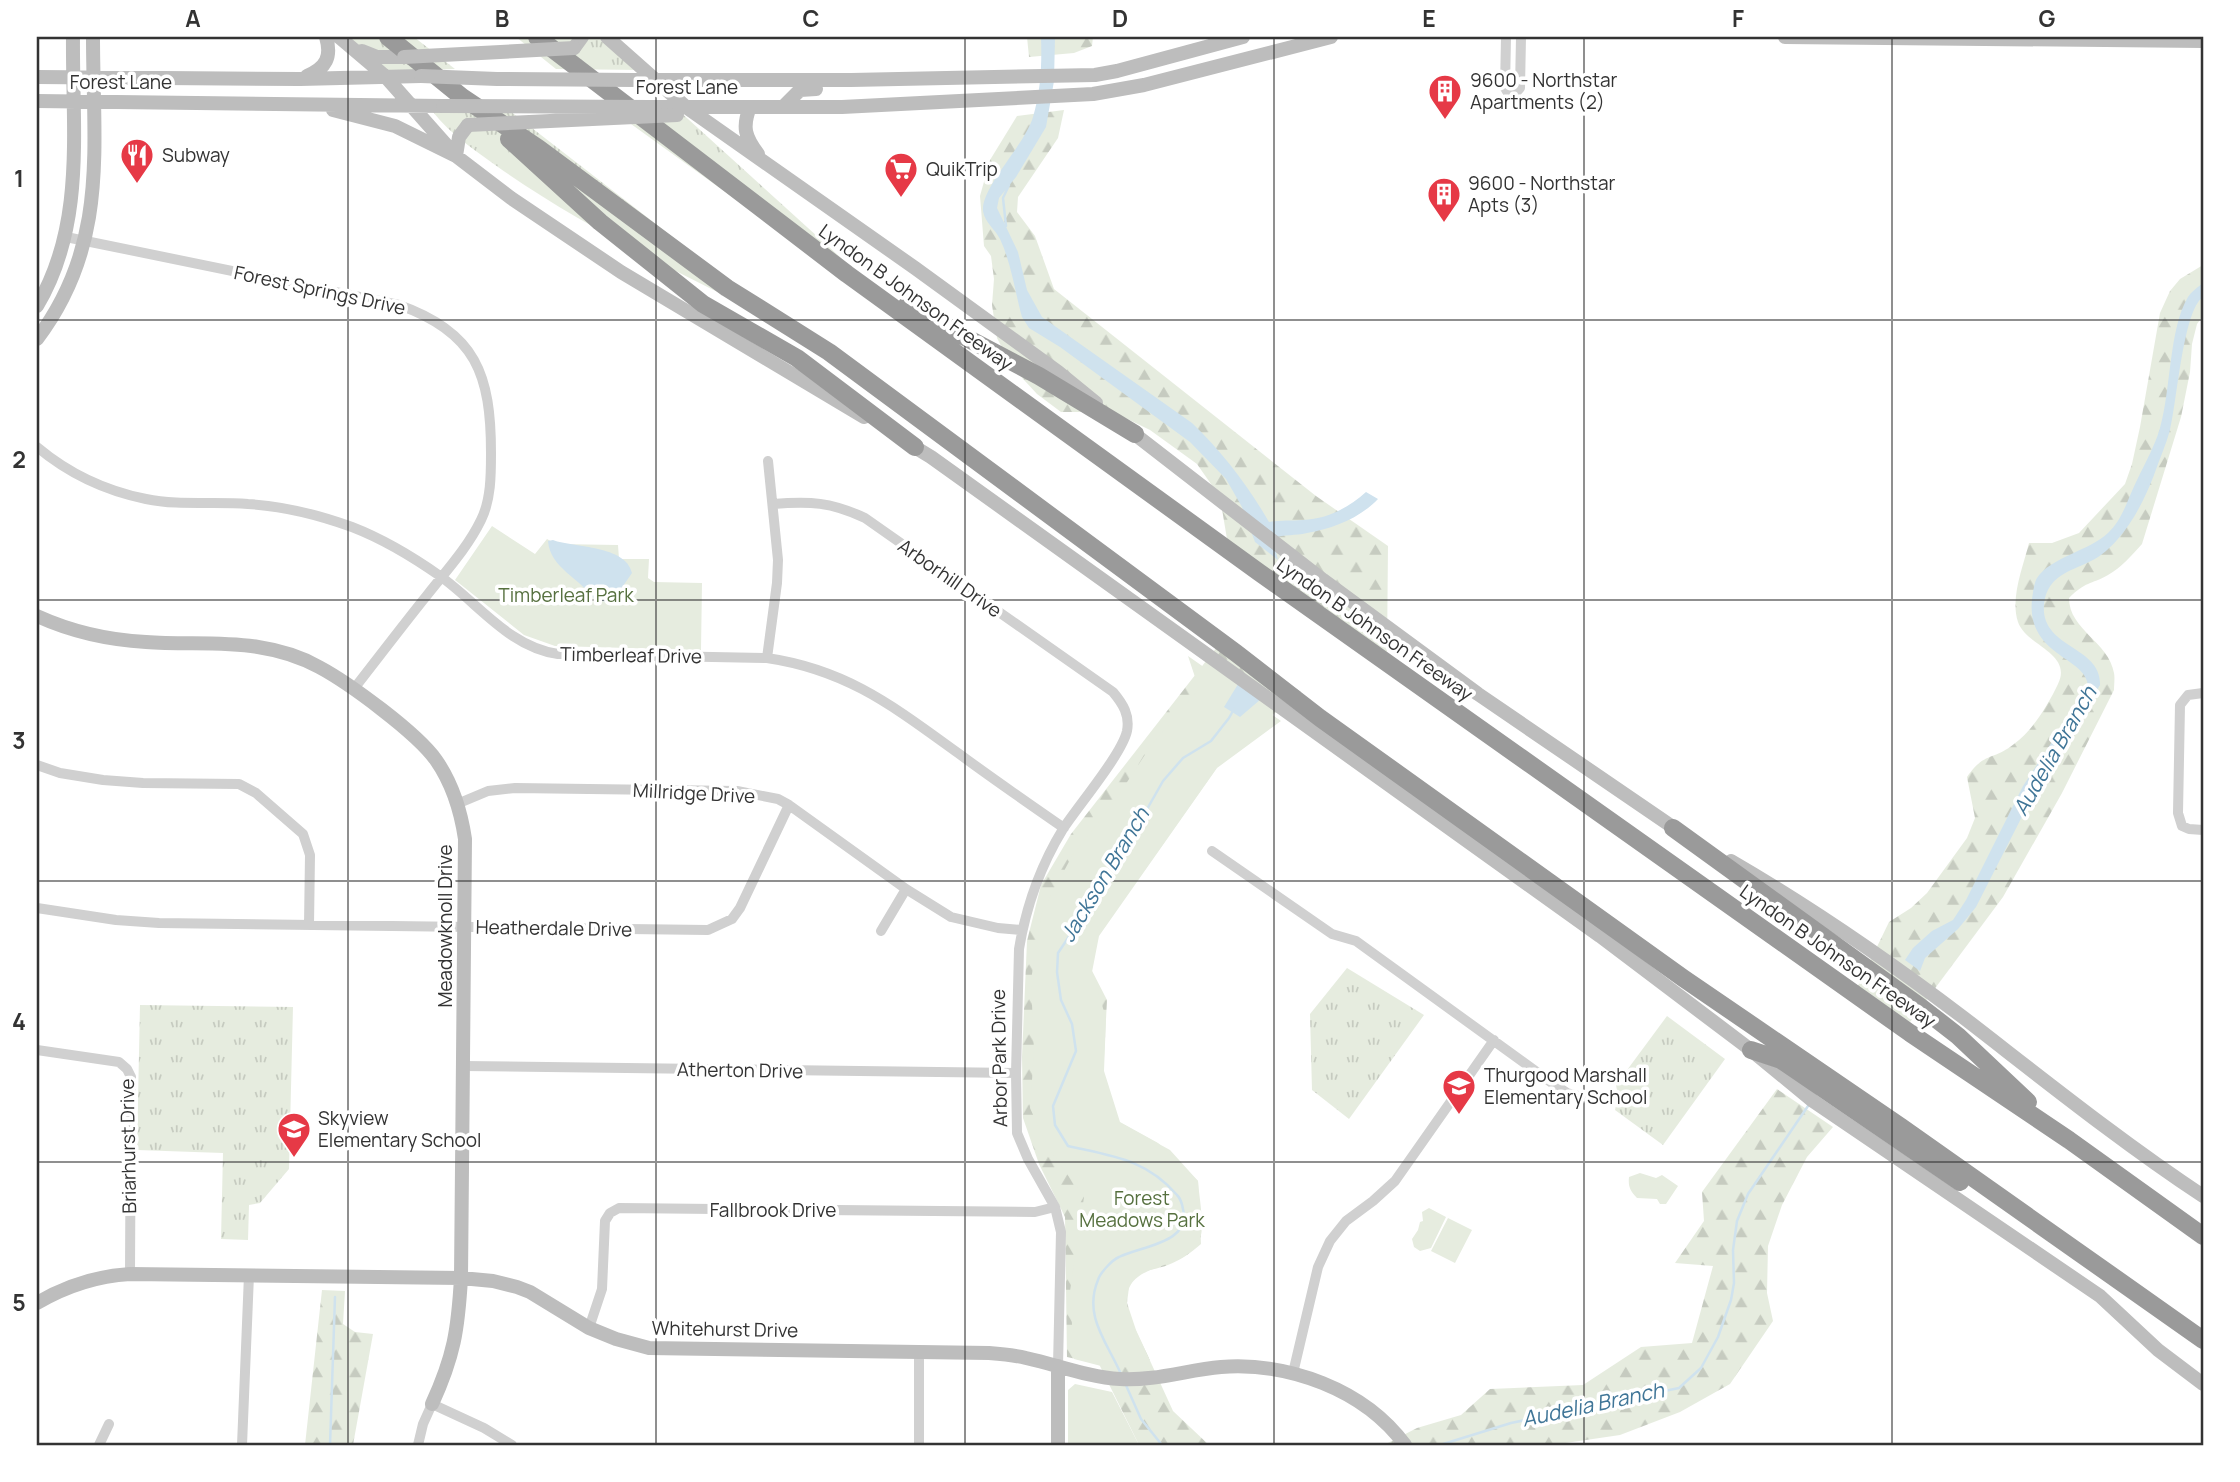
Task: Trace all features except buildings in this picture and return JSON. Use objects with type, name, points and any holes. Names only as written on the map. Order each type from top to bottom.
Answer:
[{"type":"highway","points":[[388,37],[462,97],[600,222],[703,304],[797,358],[915,447]]},
{"type":"highway","name":"Lyndon B Johnson Freeway","points":[[537,37],[847,274],[1260,573],[1910,1033],[2069,1140],[2203,1236]]},
{"type":"highway","points":[[462,97],[538,148],[727,288],[829,352],[1331,727],[1682,978],[1901,1127],[2203,1340]]},
{"type":"highway","points":[[847,274],[1039,376],[1135,434]]},
{"type":"highway","points":[[1673,828],[1958,1036],[2069,1140]]},
{"type":"highway","points":[[1751,1050],[1781,1060],[1977,1193],[2004,1199]]},
{"type":"main road","points":[[37,306],[52,278],[66,237],[73,192],[73,37]]},
{"type":"main road","points":[[37,339],[72,281],[85,241],[92,198],[93,37]]},
{"type":"main road","points":[[300,79],[320,69],[327,61],[329,49],[326,37]]},
{"type":"main road","points":[[339,37],[385,76],[456,156],[511,198],[621,272],[915,447],[1601,936],[1751,1050],[1813,1101],[2100,1296],[2158,1350],[2203,1384]]},
{"type":"main road","points":[[607,37],[657,81],[682,111],[722,132],[998,327],[1323,580],[1478,694],[1673,828],[1798,900],[2203,1196]]},
{"type":"main road","name":"Forest Lane","points":[[37,77],[300,79],[421,76],[657,81],[1090,75],[1117,71],[1243,37]]},
{"type":"main road","points":[[1250,37],[1255,56]]},
{"type":"main road","name":"Forest Lane","points":[[37,101],[650,107],[682,111],[750,107],[842,107],[1093,94],[1144,85],[1331,37]]},
{"type":"main road","points":[[1785,37],[2203,41]]},
{"type":"main road","points":[[351,47],[377,57],[404,57],[578,42]]},
{"type":"main road","points":[[783,107],[800,90],[847,87],[851,80]]},
{"type":"main road","points":[[318,105],[395,126],[456,156]]},
{"type":"main road","points":[[750,107],[744,128],[748,141],[768,166]]},
{"type":"main road","points":[[456,156],[459,137],[468,125],[682,111]]},
{"type":"main road","name":"Meadowknoll Drive","points":[[37,616],[49,622],[120,640],[257,647],[284,653],[318,666],[390,718],[435,758],[447,780],[457,804],[465,839],[461,1278],[454,1348],[447,1372],[432,1404]]},
{"type":"main road","name":"Whitehurst Drive","points":[[37,1303],[68,1287],[91,1280],[130,1274],[461,1278],[493,1281],[530,1292],[589,1328],[649,1348],[989,1353],[1024,1357],[1121,1379],[1160,1378],[1219,1367],[1266,1367],[1293,1373],[1342,1393],[1371,1409],[1400,1439]]},
{"type":"main road","name":"Arbor Park Drive","points":[[1058,1366],[1058,1445]]},
{"type":"street","points":[[1506,37],[1505,88],[1511,98],[1520,88],[1521,37]]},
{"type":"street","name":"Forest Springs Drive","points":[[66,237],[399,305],[431,318],[457,338],[478,366],[488,396],[491,421],[491,479],[482,519],[461,552],[353,690]]},
{"type":"street","name":"Timberleaf Drive","points":[[37,447],[82,478],[147,500],[248,504],[284,509],[321,517],[382,540],[441,577],[516,639],[543,652],[767,659],[795,662],[819,669],[870,692],[1063,828]]},
{"type":"street","points":[[767,659],[777,583],[768,461]]},
{"type":"street","name":"Arborhill Drive","points":[[773,504],[830,504],[865,518],[1113,692]]},
{"type":"street","name":"Arbor Park Drive","points":[[1058,1366],[1061,1232],[1055,1207],[1017,1133],[1017,970],[1022,929],[1039,878],[1063,828],[1118,750],[1126,734],[1126,711],[1113,692]]},
{"type":"street","points":[[2203,693],[2188,695],[2180,705],[2178,813],[2182,826],[2203,830]]},
{"type":"street","points":[[37,765],[61,773],[103,780],[239,785],[256,793],[303,834],[310,855],[309,925]]},
{"type":"street","name":"Millridge Drive","points":[[457,804],[488,791],[515,788],[737,791],[778,799],[906,889],[951,917],[998,928],[1022,929]]},
{"type":"street","name":"Heatherdale Drive","points":[[37,908],[116,920],[159,923],[708,930],[732,919],[740,908],[789,805]]},
{"type":"street","points":[[1212,851],[1332,934],[1356,941],[1567,1094],[1586,1098]]},
{"type":"street","points":[[881,931],[906,889]]},
{"type":"street","points":[[1293,1373],[1318,1268],[1330,1241],[1346,1221],[1395,1181],[1494,1040]]},
{"type":"street","name":"Briarhurst Drive","points":[[37,1050],[119,1062],[131,1077],[130,1274]]},
{"type":"street","name":"Atherton Drive","points":[[463,1066],[1016,1073]]},
{"type":"street","name":"Fallbrook Drive","points":[[589,1328],[602,1289],[605,1221],[610,1213],[619,1208],[1035,1212],[1055,1207]]},
{"type":"street","points":[[242,1445],[249,1275]]},
{"type":"street","points":[[919,1352],[919,1445]]},
{"type":"street","points":[[432,1404],[484,1428],[512,1445]]},
{"type":"street","name":"Meadowknoll Drive","points":[[418,1445],[432,1404]]},
{"type":"street","points":[[99,1445],[109,1424]]},
{"type":"green space","points":[[339,37],[414,37],[455,69],[383,71]]},
{"type":"green space","points":[[516,37],[597,37],[641,70],[556,69]]},
{"type":"green space","points":[[1027,37],[1093,37],[1092,46],[1074,53],[1029,57]]},
{"type":"green space","points":[[677,109],[937,345],[613,111]]},
{"type":"green space","points":[[1064,110],[1058,138],[1018,197],[1017,212],[1035,236],[1054,289],[1316,496],[1388,546],[1387,652],[1228,545],[1220,497],[1197,464],[1150,430],[1113,412],[1061,412],[1037,394],[1012,367],[997,338],[992,305],[994,279],[991,256],[984,246],[980,196],[990,160],[1017,116]]},
{"type":"green space","points":[[510,111],[794,331],[569,213],[472,148],[433,112]]},
{"type":"green space","points":[[2203,265],[2203,316],[2197,324],[2192,344],[2190,372],[2181,417],[2142,544],[2117,569],[2084,586],[2069,598],[2075,619],[2111,662],[2114,690],[2062,793],[2003,897],[1910,1022],[1858,986],[1889,922],[1911,908],[1927,893],[1967,838],[1975,818],[1967,777],[1979,763],[2007,749],[2027,732],[2050,700],[2061,673],[2054,657],[2030,637],[2018,622],[2016,593],[2029,543],[2052,543],[2079,533],[2125,484],[2140,427],[2160,313],[2170,291],[2180,279]]},
{"type":"green space","name":"Timberleaf Park","points":[[492,526],[535,554],[547,539],[556,544],[618,545],[619,559],[649,559],[648,578],[654,582],[702,583],[701,650],[555,646],[524,635],[455,580]]},
{"type":"green space","name":"Forest Meadows Park","points":[[1224,638],[1301,692],[1230,749],[1091,946],[1087,961],[1107,1000],[1102,1096],[1106,1115],[1170,1150],[1198,1181],[1201,1244],[1172,1263],[1138,1272],[1129,1287],[1127,1303],[1136,1330],[1173,1411],[1209,1445],[1139,1445],[1099,1364],[1067,1357],[1065,1217],[1039,1164],[1023,1118],[1022,1057],[1027,941],[1041,885],[1071,834]]},
{"type":"green space","name":"Forest Meadows Park","points":[[1188,656],[1281,721],[1217,768],[1099,936],[1092,972],[1106,1018],[1104,1071],[1120,1122],[1158,1143],[1198,1181],[1202,1223],[1201,1235],[1195,1248],[1185,1256],[1146,1272],[1136,1279],[1129,1289],[1128,1309],[1149,1358],[1150,1367],[1105,1367],[1074,1359],[1070,1291],[1084,1197],[1047,1146],[1030,1108],[1034,1052],[1031,980],[1042,912],[1072,856],[1114,802],[1152,744],[1199,689]]},
{"type":"green space","points":[[1347,968],[1424,1015],[1349,1119],[1312,1090],[1310,1014]]},
{"type":"green space","points":[[140,1005],[293,1007],[289,1169],[260,1203],[249,1205],[248,1240],[221,1239],[223,1153],[137,1150]]},
{"type":"green space","points":[[1667,1016],[1725,1059],[1663,1145],[1615,1110],[1618,1095],[1616,1085]]},
{"type":"green space","points":[[1777,1089],[1833,1127],[1807,1157],[1782,1205],[1768,1246],[1767,1293],[1773,1321],[1730,1384],[1680,1412],[1620,1435],[1552,1445],[1384,1445],[1417,1428],[1461,1415],[1490,1389],[1583,1385],[1641,1347],[1692,1343],[1713,1266],[1675,1263],[1704,1221],[1702,1192]]},
{"type":"green space","points":[[1640,1173],[1656,1178],[1662,1175],[1678,1186],[1666,1204],[1660,1204],[1657,1199],[1637,1198],[1630,1188],[1629,1177]]},
{"type":"green space","points":[[1429,1208],[1446,1217],[1431,1248],[1420,1251],[1414,1247],[1412,1239],[1423,1221],[1422,1212]]},
{"type":"green space","points":[[1448,1218],[1472,1230],[1455,1263],[1431,1251]]},
{"type":"green space","points":[[322,1290],[345,1291],[343,1324],[355,1332],[373,1334],[353,1445],[305,1445]]},
{"type":"green space","points":[[1075,1384],[1112,1392],[1139,1445],[1068,1445],[1068,1390]]},
{"type":"water","points":[[1041,37],[1055,37],[1054,81],[1046,127],[1016,177],[999,198],[997,208],[1018,252],[1027,290],[1042,317],[1192,423],[1234,470],[1269,522],[1329,515],[1366,492],[1378,499],[1363,512],[1336,525],[1303,534],[1273,538],[1278,560],[1255,542],[1242,507],[1226,479],[1190,442],[1060,347],[1029,328],[1022,317],[1004,248],[983,211],[989,190],[1022,140],[1033,117],[1040,77]]},
{"type":"water","points":[[2203,283],[2203,297],[2190,319],[2170,430],[2143,501],[2112,546],[2103,554],[2058,578],[2052,583],[2045,598],[2044,615],[2049,627],[2058,637],[2091,661],[2098,672],[2100,685],[2035,791],[1976,907],[1958,929],[1925,958],[1920,971],[1905,960],[1913,948],[1932,931],[1953,920],[1966,900],[2023,786],[2088,687],[2085,677],[2078,669],[2047,644],[2038,633],[2033,618],[2035,583],[2043,571],[2100,539],[2119,519],[2160,428],[2177,325],[2182,310],[2189,295]]},
{"type":"water","points":[[548,541],[610,552],[628,564],[632,573],[614,599],[607,602],[594,599],[554,559]]},
{"type":"water","points":[[1243,676],[1268,693],[1240,717],[1224,707]]},
{"type":"waterway","name":"Jackson Branch","points":[[1006,226],[1003,198],[1009,185]]},
{"type":"waterway","name":"Jackson Branch","points":[[1121,1374],[1095,1317],[1093,1305],[1098,1280],[1116,1259],[1173,1236],[1184,1220],[1183,1209],[1178,1197],[1153,1174],[1127,1161],[1068,1146],[1055,1125],[1053,1106],[1076,1051],[1072,1024],[1061,1000],[1057,972],[1058,953],[1100,890],[1119,846],[1142,818],[1163,781],[1183,758],[1211,741],[1234,709]]},
{"type":"waterway","name":"Audelia Branch","points":[[1440,1445],[1511,1423],[1679,1388],[1701,1368],[1718,1337],[1731,1300],[1737,1221],[1748,1194],[1808,1106]]},
{"type":"waterway","points":[[330,1445],[335,1297]]},
{"type":"waterway","name":"Jackson Branch","points":[[1125,1383],[1141,1419],[1162,1445]]},
{"type":"place","name":"9600 - Northstar Apartments (2)","points":[[1445,121]]},
{"type":"place","name":"Subway","points":[[137,185]]},
{"type":"place","name":"QuikTrip","points":[[901,199]]},
{"type":"place","name":"9600 - Northstar Apts (3)","points":[[1444,224]]},
{"type":"place","name":"Thurgood Marshall Elementary School","points":[[1459,1116]]},
{"type":"place","name":"Skyview Elementary School","points":[[294,1159]]}]
